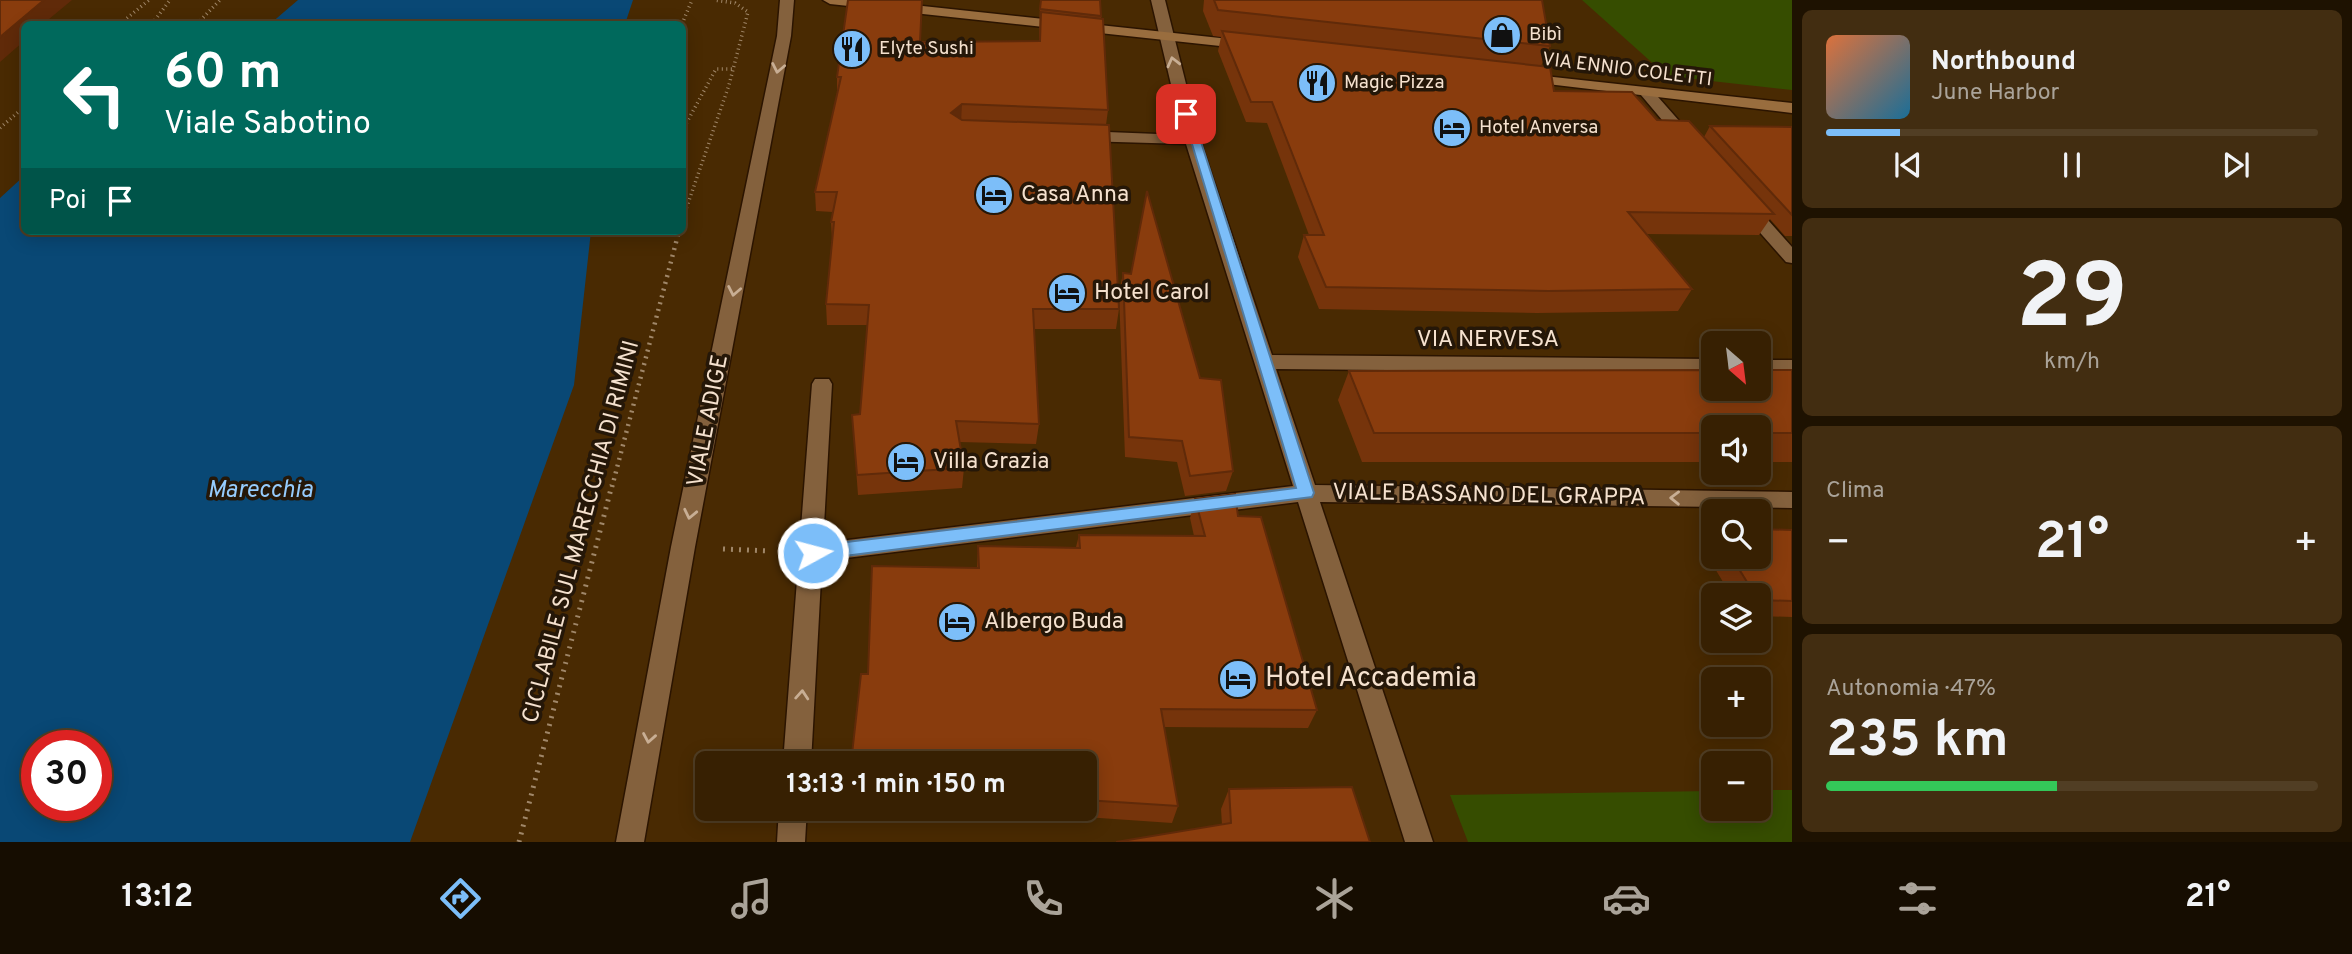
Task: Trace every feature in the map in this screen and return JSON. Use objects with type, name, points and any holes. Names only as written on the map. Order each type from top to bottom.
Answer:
[{"type":"street","name":"VIALE ADIGE","points":[[630,842],[683,547],[784,36],[787,0]]},
{"type":"street","points":[[831,0],[1262,47]]},
{"type":"street","points":[[1158,0],[1192,140],[1419,842]]},
{"type":"street","name":"VIA ENNIO COLETTI","points":[[1509,76],[1792,108]]},
{"type":"street","points":[[1646,92],[1700,154]]},
{"type":"street","points":[[1070,135],[1192,140]]},
{"type":"street","points":[[1737,196],[1792,258]]},
{"type":"street","name":"VIA NERVESA","points":[[1263,362],[1701,366]]},
{"type":"street","points":[[1771,367],[1792,367]]},
{"type":"street","points":[[798,751],[822,384]]},
{"type":"street","name":"VIALE BASSANO DEL GRAPPA","points":[[813,553],[1306,493],[1792,500]]},
{"type":"street","points":[[791,842],[792,821]]},
{"type":"path","points":[[124,21],[149,0]]},
{"type":"path","points":[[154,21],[170,0]]},
{"type":"path","points":[[200,21],[220,0]]},
{"type":"path","points":[[683,21],[692,0]]},
{"type":"path","points":[[686,208],[733,69],[748,12],[735,3],[714,0]]},
{"type":"path","points":[[686,124],[716,69],[733,69]]},
{"type":"path","points":[[0,128],[21,110]]},
{"type":"path","name":"CICLABILE SUL MARECCHIA DI RIMINI","points":[[519,842],[678,235]]},
{"type":"path","points":[[683,547],[813,553]]},
{"type":"green space","points":[[1582,0],[1792,0],[1792,90],[1667,76]]},
{"type":"green space","points":[[1771,790],[1792,790],[1792,842],[1468,842],[1450,795],[1701,791],[1701,821],[1771,821]]},
{"type":"water","points":[[298,0],[633,0],[626,21],[274,21]]},
{"type":"water","name":"Marecchia","points":[[21,179],[21,235],[591,235],[574,385],[410,842],[0,842],[0,198]]},
{"type":"building","points":[[0,0],[44,0],[0,37]]},
{"type":"building","points":[[848,0],[922,0],[920,42],[1040,41],[1041,12],[1103,19],[1108,110],[962,104],[951,113],[962,120],[1109,125],[1119,309],[1033,309],[1039,424],[956,421],[964,468],[857,475],[852,415],[860,414],[869,305],[826,304],[834,222],[831,222],[837,192],[815,192],[841,77],[837,77]]},
{"type":"building","points":[[1041,0],[1100,0],[1101,16],[1040,9]]},
{"type":"building","points":[[1214,0],[1542,0],[1550,46],[1218,10]]},
{"type":"building","points":[[1222,31],[1550,67],[1554,91],[1632,92],[1657,120],[1689,121],[1774,214],[1628,212],[1692,289],[1548,291],[1326,287],[1304,235],[1324,235],[1272,102],[1251,102]]},
{"type":"building","points":[[1710,126],[1792,127],[1792,215]]},
{"type":"building","points":[[1147,191],[1200,378],[1221,380],[1233,471],[1190,476],[1182,441],[1129,437],[1123,273],[1131,274]]},
{"type":"building","points":[[1701,370],[1701,401],[1771,401],[1771,370],[1792,370],[1792,433],[1771,433],[1771,415],[1701,415],[1701,433],[1374,433],[1349,371]]},
{"type":"building","points":[[1235,494],[1238,516],[1261,517],[1317,710],[1161,709],[1178,806],[1097,801],[1097,751],[852,751],[861,674],[868,674],[872,566],[979,568],[978,546],[1080,548],[1079,535],[1205,536],[1195,499]]},
{"type":"building","points":[[1771,529],[1792,530],[1792,601],[1771,600],[1771,583],[1748,583],[1739,569],[1771,569]]},
{"type":"building","points":[[1352,787],[1370,842],[1116,842],[1231,823],[1229,789]]},
{"type":"place","name":"Bibì","points":[[1502,35]]},
{"type":"place","name":"Elyte Sushi","points":[[852,49]]},
{"type":"place","name":"Magic Pizza","points":[[1317,83]]},
{"type":"place","name":"Hotel Anversa","points":[[1452,128]]},
{"type":"place","name":"Casa Anna","points":[[994,195]]},
{"type":"place","name":"Hotel Carol","points":[[1067,293]]},
{"type":"place","name":"Villa Grazia","points":[[906,462]]},
{"type":"place","name":"Albergo Buda","points":[[957,622]]},
{"type":"place","name":"Hotel Accademia","points":[[1238,679]]},
{"type":"route","points":[[813,553],[1306,493],[1192,140],[1186,114]]}]
